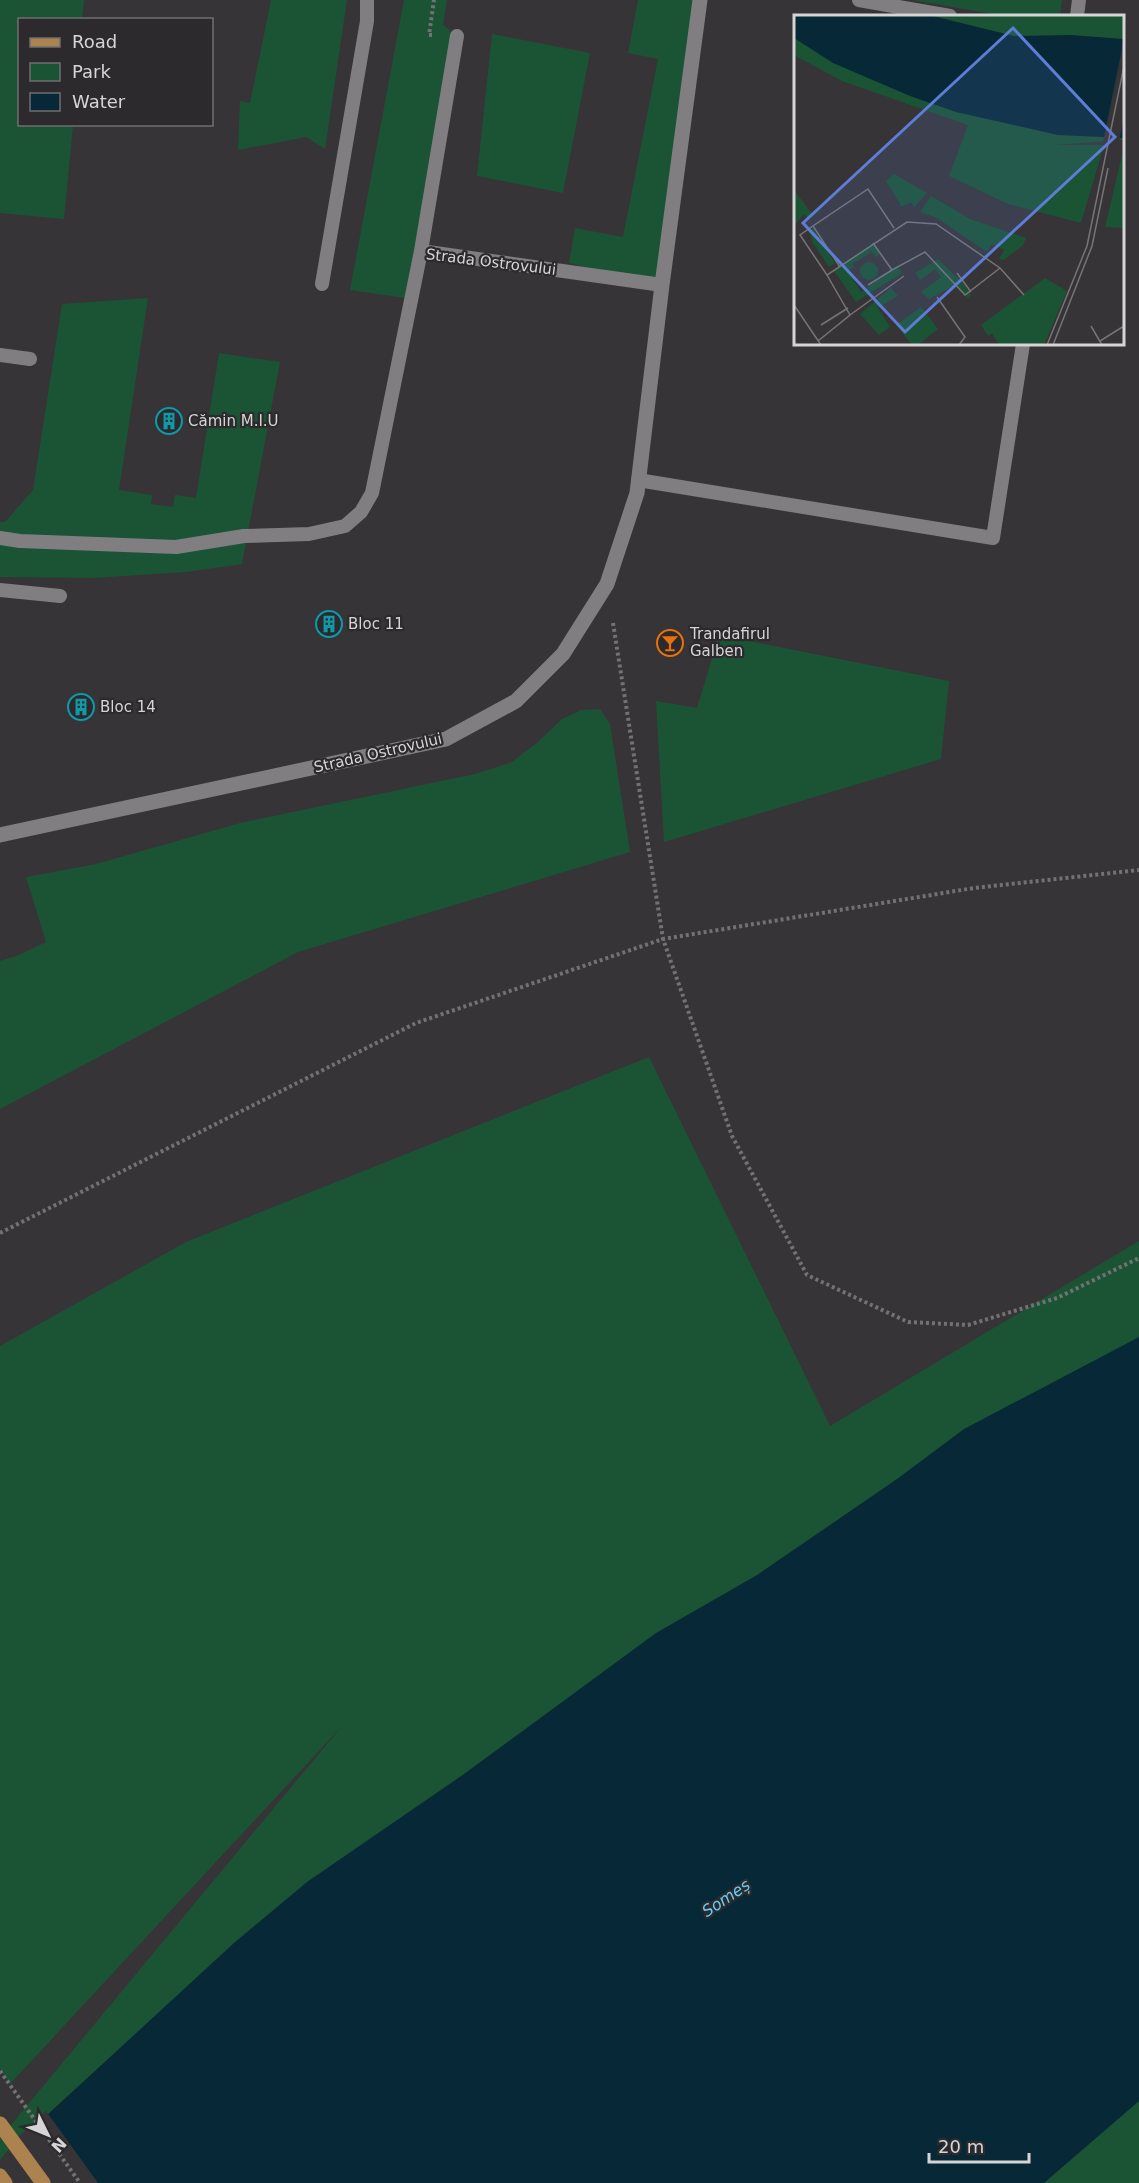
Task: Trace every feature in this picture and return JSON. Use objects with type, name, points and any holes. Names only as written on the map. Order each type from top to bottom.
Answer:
[{"type":"main road","points":[[0,2124],[43,2183]]},
{"type":"main road","points":[[0,2176],[5,2183]]},
{"type":"street","name":"Strada Ostrovului","points":[[0,835],[446,739],[516,701],[562,654],[607,584],[637,493],[700,0]]},
{"type":"lane","points":[[322,284],[367,21],[367,0]]},
{"type":"lane","points":[[859,0],[944,15]]},
{"type":"lane","points":[[1077,15],[1079,0]]},
{"type":"lane","points":[[421,250],[457,36]]},
{"type":"lane","name":"Strada Ostrovului","points":[[0,538],[20,541],[176,547],[244,536],[309,534],[345,526],[361,512],[372,493],[421,250],[662,285]]},
{"type":"lane","points":[[638,480],[993,538],[1023,345]]},
{"type":"lane","points":[[0,355],[30,359]]},
{"type":"lane","points":[[0,590],[60,596]]},
{"type":"path","points":[[607,584],[663,939],[732,1136],[807,1275],[909,1322],[968,1325],[1057,1298],[1139,1258]]},
{"type":"path","points":[[0,1233],[416,1023],[663,939],[974,888],[1139,870]]},
{"type":"path","points":[[0,2071],[80,2183]]},
{"type":"green space","points":[[0,0],[84,0],[82,18],[18,18],[18,126],[73,126],[64,219],[0,213]]},
{"type":"green space","points":[[271,0],[347,0],[325,149],[306,137],[238,150],[240,101],[250,103]]},
{"type":"green space","points":[[404,0],[447,0],[443,25],[457,36],[412,299],[350,290]]},
{"type":"green space","points":[[638,0],[700,0],[662,285],[569,263],[575,228],[623,237],[658,59],[628,53]]},
{"type":"green space","points":[[912,0],[1062,0],[1060,15],[999,15]]},
{"type":"green space","points":[[492,34],[590,53],[563,193],[477,176]]},
{"type":"green space","points":[[148,298],[119,490],[152,495],[151,504],[173,507],[175,495],[196,498],[219,353],[280,362],[242,564],[186,572],[93,578],[0,577],[0,522],[5,522],[33,490],[62,304]]},
{"type":"green space","points":[[719,635],[949,681],[941,759],[664,842],[656,701],[697,708]]},
{"type":"green space","points":[[600,709],[610,724],[630,852],[298,952],[0,1109],[0,961],[46,942],[26,877],[96,864],[240,823],[475,774],[512,762],[562,719],[581,710]]},
{"type":"green space","points":[[649,1057],[830,1426],[1139,1241],[1139,2183],[0,2183],[0,2138],[342,1726],[10,2084],[0,2068],[0,1346],[186,1242]]},
{"type":"water","name":"Someș","points":[[1139,1337],[1139,2101],[1044,2183],[0,2183],[21,2139],[234,1943],[307,1882],[464,1774],[656,1633],[757,1575],[897,1479],[964,1429]]},
{"type":"pier","points":[[46,2111],[98,2183],[0,2183],[0,2160],[19,2136]]},
{"type":"place","name":"Cămin M.I.U","points":[[169,421]]},
{"type":"place","name":"Bloc 11","points":[[329,624]]},
{"type":"place","name":"Trandafirul Galben","points":[[670,643]]},
{"type":"place","name":"Bloc 14","points":[[81,707]]}]
